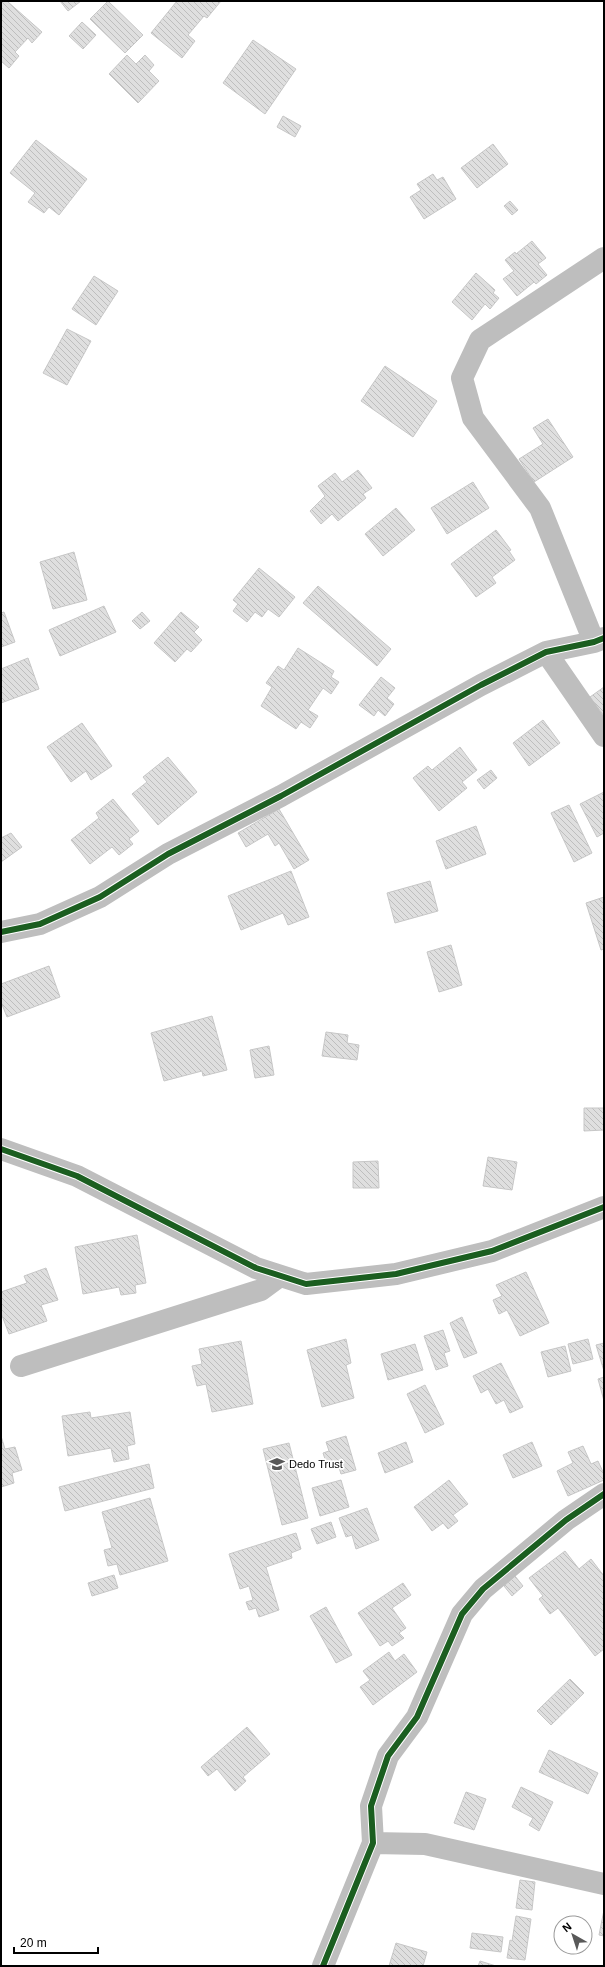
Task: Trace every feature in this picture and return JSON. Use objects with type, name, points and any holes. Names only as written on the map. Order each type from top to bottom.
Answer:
[{"type":"street","points":[[1,932],[40,924],[100,897],[168,854],[281,796],[481,685],[546,652],[599,640],[540,508],[473,418],[462,378],[480,340],[604,258]]},
{"type":"street","points":[[546,652],[604,736]]},
{"type":"street","points":[[1,1149],[77,1176],[256,1268],[306,1284],[396,1274],[492,1251],[604,1207]]},
{"type":"street","points":[[21,1366],[261,1290],[280,1276]]},
{"type":"street","points":[[323,1966],[374,1843],[371,1806],[388,1756],[417,1717],[462,1614],[489,1584],[566,1520],[604,1494]]},
{"type":"street","points":[[374,1843],[425,1844],[604,1884]]},
{"type":"building","points":[[1,1],[7,1],[42,32],[32,43],[28,38],[15,52],[19,56],[9,68],[1,61]]},
{"type":"building","points":[[60,1],[81,1],[68,11]]},
{"type":"building","points":[[108,1],[143,35],[125,53],[90,19]]},
{"type":"building","points":[[177,1],[221,1],[207,18],[204,16],[188,35],[195,41],[182,58],[151,33]]},
{"type":"building","points":[[82,22],[96,35],[83,49],[69,36]]},
{"type":"building","points":[[253,40],[296,69],[265,114],[223,83]]},
{"type":"building","points":[[127,55],[136,64],[145,55],[154,65],[149,71],[159,81],[138,103],[109,74]]},
{"type":"building","points":[[283,116],[301,126],[295,137],[277,127]]},
{"type":"building","points":[[36,140],[87,179],[59,215],[49,207],[44,213],[28,202],[35,193],[10,173]]},
{"type":"building","points":[[493,144],[508,164],[477,188],[461,168]]},
{"type":"building","points":[[433,174],[437,180],[443,177],[456,199],[424,219],[410,197],[421,190],[417,184]]},
{"type":"building","points":[[510,201],[518,210],[512,215],[504,206]]},
{"type":"building","points":[[532,241],[546,258],[538,264],[547,275],[536,284],[534,282],[517,296],[503,279],[514,271],[505,260],[515,252],[516,254]]},
{"type":"building","points":[[476,273],[495,290],[493,293],[499,298],[490,309],[485,304],[472,320],[452,302]]},
{"type":"building","points":[[94,276],[118,291],[96,325],[72,309]]},
{"type":"building","points":[[67,329],[91,341],[67,385],[43,373]]},
{"type":"building","points":[[385,366],[437,401],[413,437],[361,401]]},
{"type":"building","points":[[548,419],[573,457],[534,482],[519,459],[543,444],[533,428]]},
{"type":"building","points":[[358,470],[372,488],[363,494],[366,498],[338,521],[332,514],[321,524],[310,511],[325,496],[318,486],[335,473],[342,482]]},
{"type":"building","points":[[473,482],[489,508],[447,534],[431,508]]},
{"type":"building","points":[[396,508],[415,530],[383,556],[365,534]]},
{"type":"building","points":[[496,530],[511,550],[509,551],[515,560],[492,577],[496,583],[476,597],[451,564]]},
{"type":"building","points":[[74,552],[87,600],[53,609],[40,562]]},
{"type":"building","points":[[259,568],[295,597],[279,617],[268,609],[262,617],[255,612],[247,622],[233,611],[238,604],[233,600]]},
{"type":"building","points":[[318,586],[391,649],[377,666],[303,603]]},
{"type":"building","points":[[104,606],[116,632],[60,656],[49,630]]},
{"type":"building","points":[[4,612],[15,642],[1,647],[1,613]]},
{"type":"building","points":[[142,612],[150,621],[140,629],[132,621]]},
{"type":"building","points":[[181,612],[199,627],[194,632],[202,640],[191,652],[187,649],[175,662],[154,643]]},
{"type":"building","points":[[298,648],[334,671],[331,677],[339,682],[331,694],[323,688],[308,710],[318,716],[310,728],[301,722],[296,729],[261,706],[272,687],[266,683],[278,666],[284,670]]},
{"type":"building","points":[[28,658],[39,689],[1,703],[1,669]]},
{"type":"building","points":[[381,677],[395,688],[387,698],[394,704],[385,716],[378,710],[374,716],[359,705]]},
{"type":"building","points":[[604,687],[604,716],[590,697]]},
{"type":"building","points":[[543,720],[560,743],[529,766],[513,743]]},
{"type":"building","points":[[82,723],[112,766],[91,780],[86,771],[71,782],[47,747]]},
{"type":"building","points":[[460,747],[477,770],[462,782],[467,788],[439,811],[413,778],[428,766],[432,770]]},
{"type":"building","points":[[168,757],[197,792],[158,825],[132,794],[147,782],[143,777]]},
{"type":"building","points":[[491,770],[497,778],[484,789],[477,780]]},
{"type":"building","points":[[604,792],[604,833],[597,837],[580,804]]},
{"type":"building","points":[[113,799],[139,831],[129,839],[133,844],[119,855],[112,847],[90,864],[71,840],[99,818],[96,813]]},
{"type":"building","points":[[569,805],[592,853],[574,862],[551,813]]},
{"type":"building","points":[[279,809],[309,860],[294,869],[279,843],[275,846],[268,834],[246,847],[238,833]]},
{"type":"building","points":[[476,826],[486,854],[446,869],[436,841]]},
{"type":"building","points":[[11,833],[22,847],[1,862],[1,838]]},
{"type":"building","points":[[291,871],[309,917],[288,925],[283,913],[241,930],[228,896]]},
{"type":"building","points":[[430,881],[438,911],[395,923],[387,893]]},
{"type":"building","points":[[604,897],[604,949],[601,950],[586,903]]},
{"type":"building","points":[[451,945],[462,985],[439,992],[427,952]]},
{"type":"building","points":[[49,966],[60,997],[7,1017],[1,1002],[1,984]]},
{"type":"building","points":[[212,1016],[227,1070],[203,1076],[202,1071],[164,1081],[151,1033]]},
{"type":"building","points":[[326,1032],[348,1035],[347,1043],[359,1045],[357,1060],[322,1056]]},
{"type":"building","points":[[269,1046],[274,1075],[255,1078],[250,1050]]},
{"type":"building","points":[[584,1108],[604,1108],[604,1130],[584,1131]]},
{"type":"building","points":[[488,1157],[517,1162],[512,1190],[483,1186]]},
{"type":"building","points":[[378,1161],[379,1188],[353,1188],[353,1162]]},
{"type":"building","points":[[137,1235],[146,1283],[135,1285],[136,1293],[121,1295],[119,1287],[83,1294],[75,1247]]},
{"type":"building","points":[[46,1268],[58,1300],[41,1305],[47,1321],[9,1334],[1,1313],[1,1292],[27,1283],[24,1276]]},
{"type":"building","points":[[526,1272],[549,1323],[520,1336],[507,1310],[499,1314],[493,1300],[502,1296],[496,1285]]},
{"type":"building","points":[[462,1317],[477,1353],[464,1358],[450,1323]]},
{"type":"building","points":[[443,1330],[450,1351],[444,1353],[448,1366],[436,1370],[424,1336]]},
{"type":"building","points":[[346,1339],[351,1363],[346,1365],[354,1398],[322,1407],[307,1350]]},
{"type":"building","points":[[588,1339],[593,1359],[573,1364],[568,1344]]},
{"type":"building","points":[[241,1341],[253,1404],[212,1412],[206,1384],[197,1386],[192,1366],[202,1364],[199,1349]]},
{"type":"building","points":[[604,1343],[604,1371],[596,1345]]},
{"type":"building","points":[[415,1344],[423,1370],[388,1380],[381,1354]]},
{"type":"building","points":[[565,1346],[571,1371],[548,1377],[541,1352]]},
{"type":"building","points":[[501,1363],[523,1407],[510,1413],[504,1400],[496,1404],[488,1389],[481,1393],[473,1376]]},
{"type":"building","points":[[604,1377],[604,1401],[598,1379]]},
{"type":"building","points":[[425,1385],[444,1424],[425,1433],[407,1394]]},
{"type":"building","points":[[90,1412],[91,1418],[130,1412],[135,1444],[127,1446],[129,1459],[114,1462],[111,1448],[68,1456],[62,1416]]},
{"type":"building","points":[[1,1436],[5,1449],[15,1447],[22,1470],[12,1473],[14,1483],[1,1487]]},
{"type":"building","points":[[346,1436],[356,1470],[341,1474],[337,1461],[327,1465],[323,1453],[329,1451],[326,1442]]},
{"type":"building","points":[[406,1442],[413,1462],[385,1473],[378,1453]]},
{"type":"building","points":[[532,1442],[542,1466],[513,1478],[503,1455]]},
{"type":"building","points":[[289,1443],[308,1518],[282,1525],[263,1449]]},
{"type":"building","points":[[583,1446],[591,1464],[598,1461],[604,1474],[604,1480],[568,1496],[557,1471],[573,1463],[568,1452]]},
{"type":"building","points":[[149,1464],[154,1488],[65,1511],[59,1487]]},
{"type":"building","points":[[341,1480],[349,1507],[320,1516],[312,1488]]},
{"type":"building","points":[[449,1480],[468,1504],[453,1515],[458,1521],[448,1529],[443,1523],[432,1531],[414,1507]]},
{"type":"building","points":[[150,1498],[168,1561],[120,1575],[117,1564],[108,1566],[104,1550],[112,1548],[102,1512]]},
{"type":"building","points":[[367,1508],[379,1540],[356,1549],[352,1535],[346,1537],[339,1518]]},
{"type":"building","points":[[331,1522],[336,1537],[317,1544],[311,1529]]},
{"type":"building","points":[[296,1533],[301,1549],[291,1553],[292,1558],[266,1567],[279,1610],[259,1617],[256,1608],[249,1610],[246,1602],[253,1600],[249,1586],[240,1589],[229,1554]]},
{"type":"building","points":[[565,1551],[579,1569],[591,1559],[604,1576],[604,1649],[595,1656],[558,1608],[550,1614],[539,1599],[543,1596],[529,1578]]},
{"type":"building","points":[[114,1575],[118,1588],[92,1596],[88,1583]]},
{"type":"building","points":[[515,1576],[523,1586],[512,1596],[504,1586]]},
{"type":"building","points":[[403,1583],[411,1595],[392,1608],[406,1628],[399,1633],[404,1638],[392,1646],[388,1641],[380,1646],[358,1613]]},
{"type":"building","points":[[326,1607],[352,1655],[336,1663],[310,1616]]},
{"type":"building","points":[[389,1652],[395,1661],[404,1654],[417,1672],[373,1705],[360,1687],[370,1680],[363,1671]]},
{"type":"building","points":[[570,1679],[584,1693],[551,1725],[537,1711]]},
{"type":"building","points":[[247,1727],[270,1754],[243,1777],[246,1781],[235,1791],[217,1769],[208,1776],[201,1767]]},
{"type":"building","points":[[549,1750],[598,1773],[588,1794],[539,1772]]},
{"type":"building","points":[[521,1787],[553,1802],[539,1831],[529,1825],[533,1818],[512,1807]]},
{"type":"building","points":[[466,1792],[486,1799],[474,1830],[454,1823]]},
{"type":"building","points":[[520,1880],[535,1882],[532,1910],[516,1908]]},
{"type":"building","points":[[604,1910],[604,1936],[599,1935]]},
{"type":"building","points":[[516,1916],[531,1919],[525,1960],[507,1958],[510,1940],[512,1941]]},
{"type":"building","points":[[472,1933],[503,1937],[501,1952],[470,1948]]},
{"type":"building","points":[[396,1943],[427,1952],[423,1966],[389,1966]]},
{"type":"building","points":[[480,1961],[496,1966],[478,1966]]},
{"type":"cycle path","points":[[1,932],[40,924],[100,897],[168,854],[281,796],[481,685],[546,652],[594,642],[604,638]]},
{"type":"cycle path","points":[[1,1149],[77,1176],[256,1268],[306,1284],[396,1274],[492,1251],[604,1207]]},
{"type":"cycle path","points":[[323,1966],[373,1843],[371,1806],[388,1756],[417,1717],[462,1614],[483,1589],[566,1520],[604,1494]]},
{"type":"place","name":"Dedo Trust","points":[[277,1464]]}]
